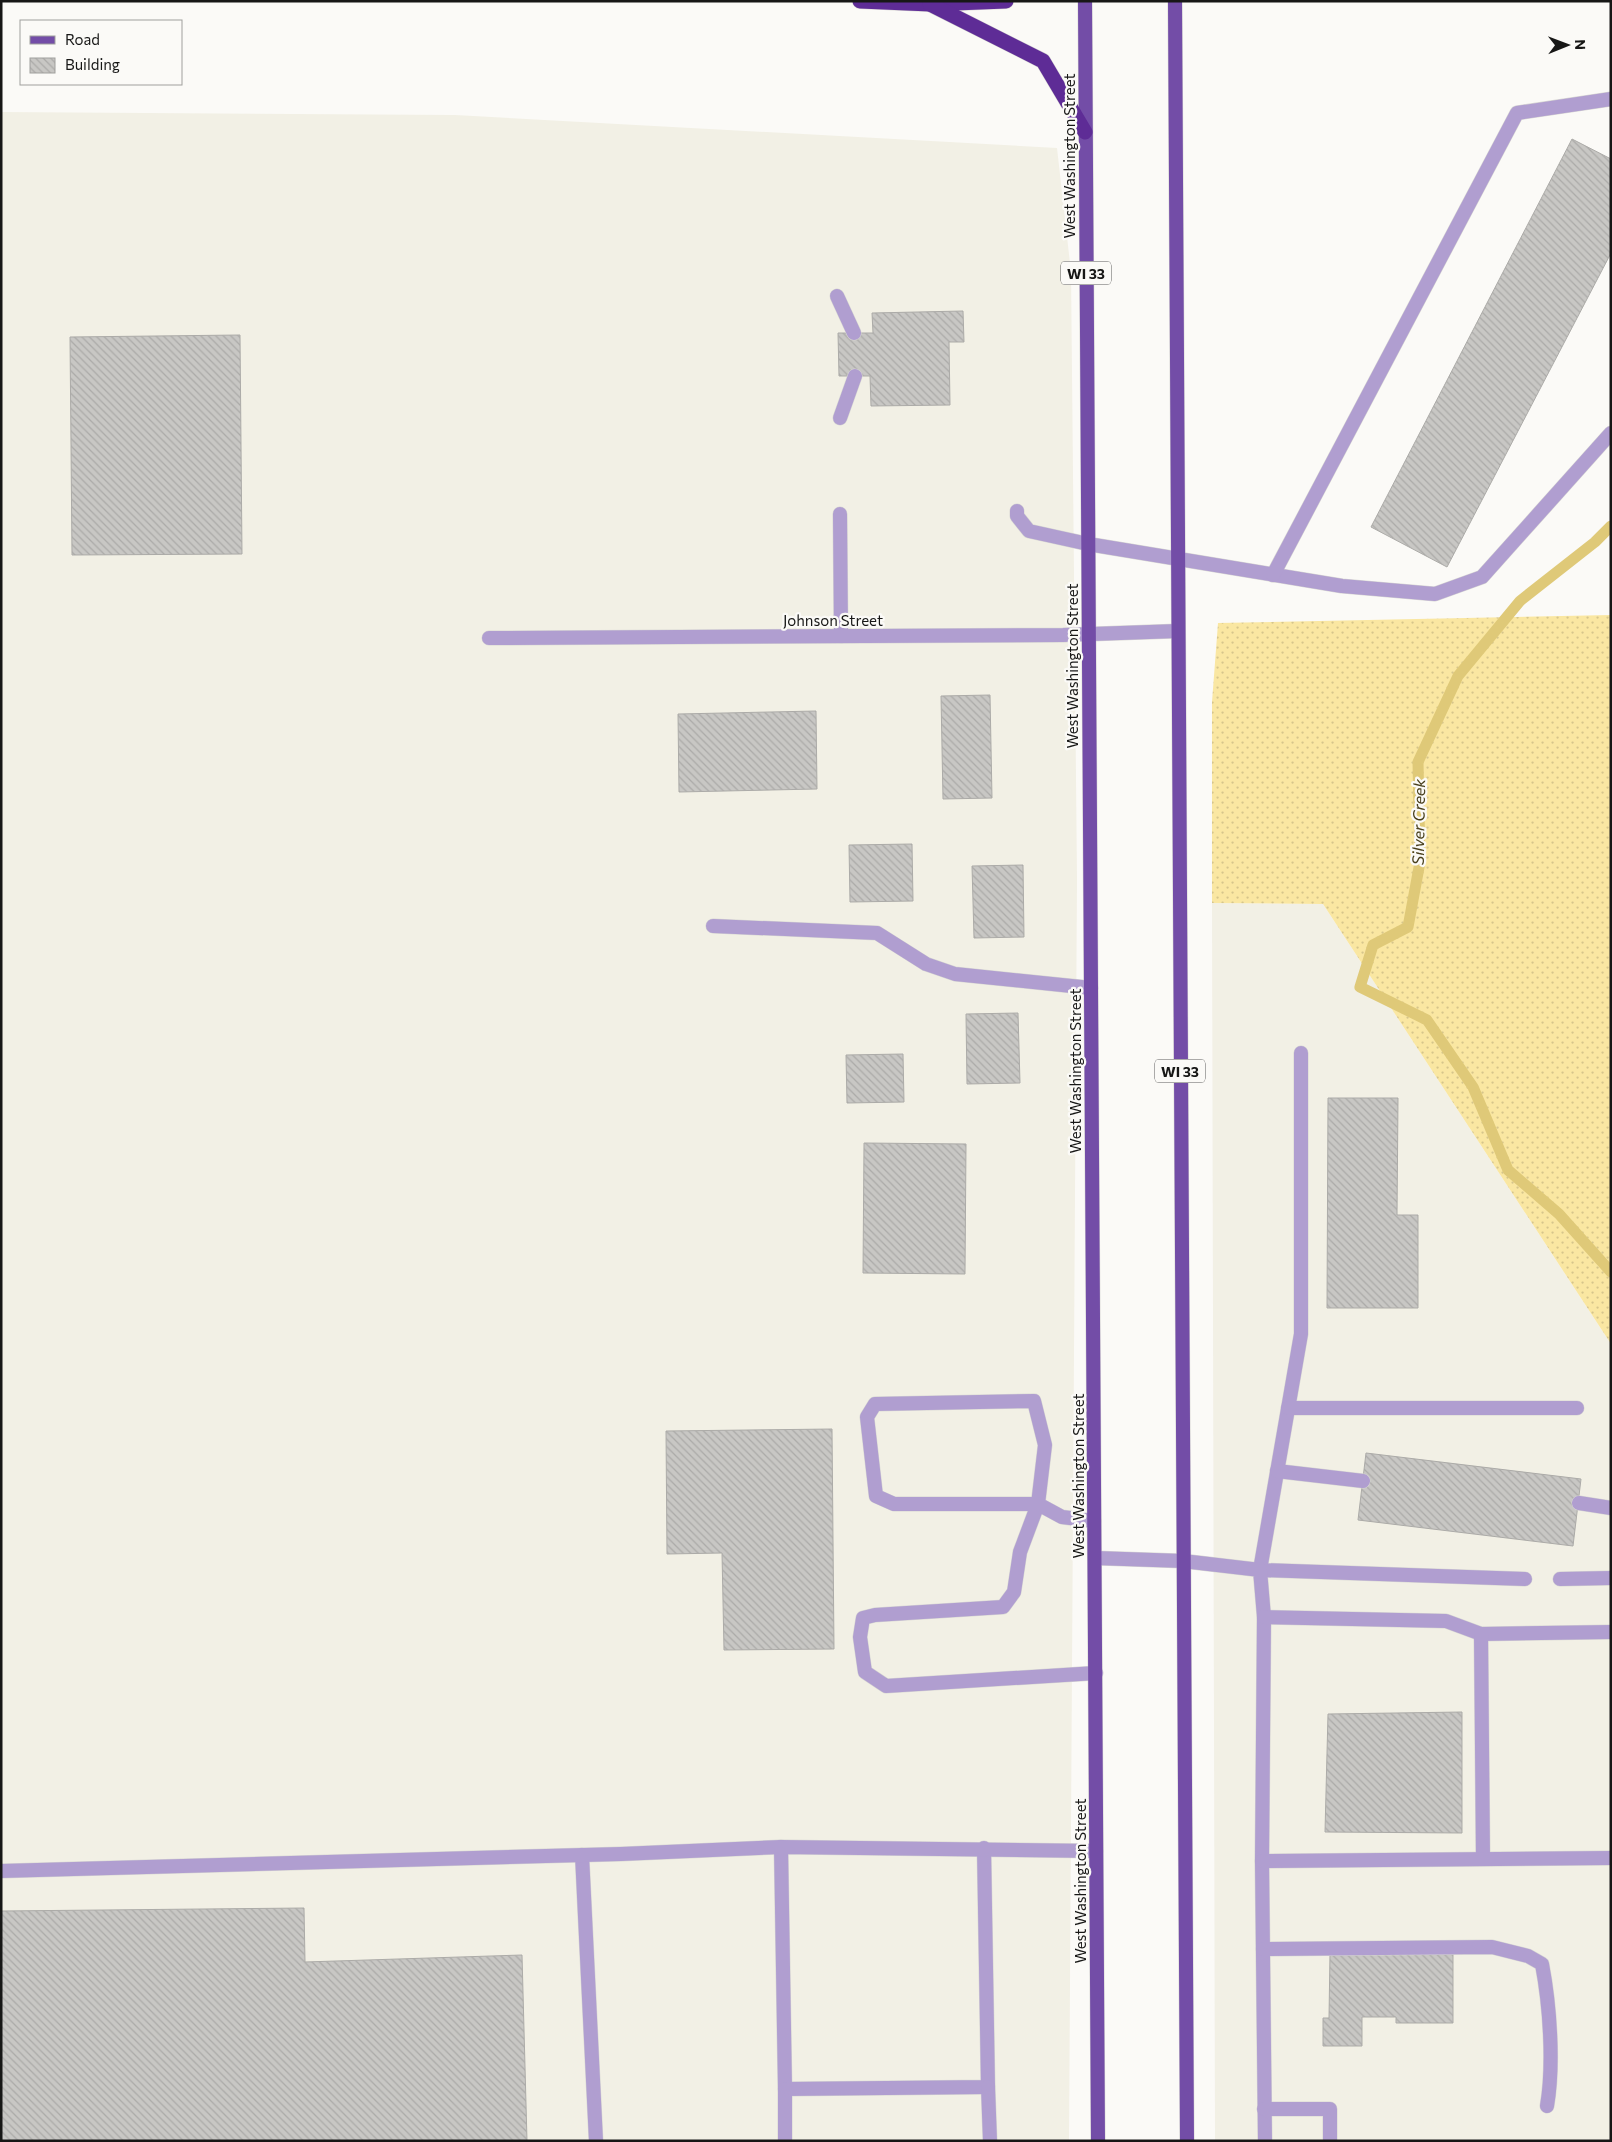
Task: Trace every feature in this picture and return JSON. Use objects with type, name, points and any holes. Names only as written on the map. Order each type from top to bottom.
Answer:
[{"type":"highway","points":[[860,1],[930,4],[1006,1]]},
{"type":"highway","points":[[930,4],[1043,61],[1085,132]]},
{"type":"main road","name":"West Washington Street","points":[[1085,1],[1098,2141]]},
{"type":"main road","name":"WI 33","points":[[1175,1],[1187,2141]]},
{"type":"street","points":[[1273,574],[1517,114],[1611,99]]},
{"type":"street","points":[[837,296],[854,333]]},
{"type":"street","points":[[840,418],[855,376]]},
{"type":"street","points":[[1017,511],[1017,516],[1028,531],[1088,544],[1342,586],[1435,594],[1482,577],[1611,433]]},
{"type":"street","points":[[840,514],[842,636]]},
{"type":"street","name":"Johnson Street","points":[[489,638],[1089,634],[1178,631]]},
{"type":"street","points":[[713,926],[877,933],[926,964],[954,974],[1091,988]]},
{"type":"street","points":[[1264,2141],[1262,1861],[1264,1617],[1260,1570],[1301,1334],[1302,1053]]},
{"type":"street","points":[[1094,1521],[1062,1517],[1038,1504],[894,1504],[876,1496],[867,1417],[875,1404],[1034,1401],[1045,1445],[1038,1504],[1020,1552],[1014,1592],[1003,1607],[875,1615],[863,1618],[860,1637],[865,1672],[886,1686],[1096,1673]]},
{"type":"street","points":[[1288,1408],[1577,1408]]},
{"type":"street","points":[[1277,1471],[1363,1481]]},
{"type":"street","points":[[1579,1503],[1611,1508]]},
{"type":"street","points":[[1095,1558],[1183,1560],[1260,1570],[1525,1579]]},
{"type":"street","points":[[1560,1579],[1611,1578]]},
{"type":"street","points":[[1264,1617],[1446,1621],[1481,1634],[1611,1632]]},
{"type":"street","points":[[1481,1634],[1483,1858]]},
{"type":"street","points":[[1,1871],[582,1855],[782,1846],[1096,1851]]},
{"type":"street","points":[[782,1846],[785,2141]]},
{"type":"street","points":[[984,1848],[990,2141]]},
{"type":"street","points":[[582,1855],[596,2141]]},
{"type":"street","points":[[1262,1861],[1426,1862],[1483,1858],[1611,1858]]},
{"type":"street","points":[[1263,1949],[1492,1947],[1528,1956],[1542,1964],[1547,1991],[1550,2084],[1546,2106]]},
{"type":"street","points":[[785,2089],[988,2087]]},
{"type":"street","points":[[1264,2109],[1330,2109],[1330,2141]]},
{"type":"shaded area","points":[[1,112],[455,115],[1057,148],[1071,272],[1077,879],[1069,2141],[1,2141]]},
{"type":"shaded area","points":[[1611,615],[1611,1344],[1323,904],[1212,903],[1212,702],[1218,623]]},
{"type":"shaded area","points":[[1212,903],[1323,904],[1611,1344],[1611,2141],[1215,2141]]},
{"type":"building","points":[[1572,139],[1611,159],[1611,253],[1447,567],[1371,527]]},
{"type":"building","points":[[963,311],[964,342],[949,342],[950,405],[871,406],[870,376],[839,376],[838,333],[873,333],[872,313]]},
{"type":"building","points":[[240,335],[242,554],[72,555],[70,337]]},
{"type":"building","points":[[990,695],[992,798],[943,799],[941,696]]},
{"type":"building","points":[[816,711],[817,789],[679,792],[678,714]]},
{"type":"building","points":[[912,844],[913,901],[850,902],[849,845]]},
{"type":"building","points":[[1023,865],[1024,937],[974,938],[972,866]]},
{"type":"building","points":[[1018,1013],[1020,1083],[967,1084],[966,1014]]},
{"type":"building","points":[[903,1054],[904,1102],[847,1103],[846,1055]]},
{"type":"building","points":[[1328,1098],[1398,1098],[1397,1215],[1418,1215],[1418,1308],[1327,1308]]},
{"type":"building","points":[[864,1143],[966,1144],[965,1274],[863,1273]]},
{"type":"building","points":[[832,1429],[834,1649],[724,1650],[722,1553],[667,1554],[666,1431]]},
{"type":"building","points":[[1366,1453],[1581,1479],[1573,1546],[1358,1520]]},
{"type":"building","points":[[1462,1712],[1462,1833],[1325,1832],[1328,1714]]},
{"type":"building","points":[[304,1908],[305,1962],[522,1955],[527,2141],[1,2141],[1,1911]]},
{"type":"building","points":[[1330,1953],[1453,1954],[1453,2023],[1396,2023],[1396,2017],[1362,2017],[1362,2046],[1323,2046],[1323,2018],[1329,2018]]},
{"type":"waterway","name":"Silver Creek","points":[[1611,526],[1595,542],[1520,601],[1458,676],[1418,762],[1420,862],[1408,927],[1373,945],[1360,987],[1427,1020],[1473,1087],[1508,1170],[1559,1214],[1611,1272]]}]
